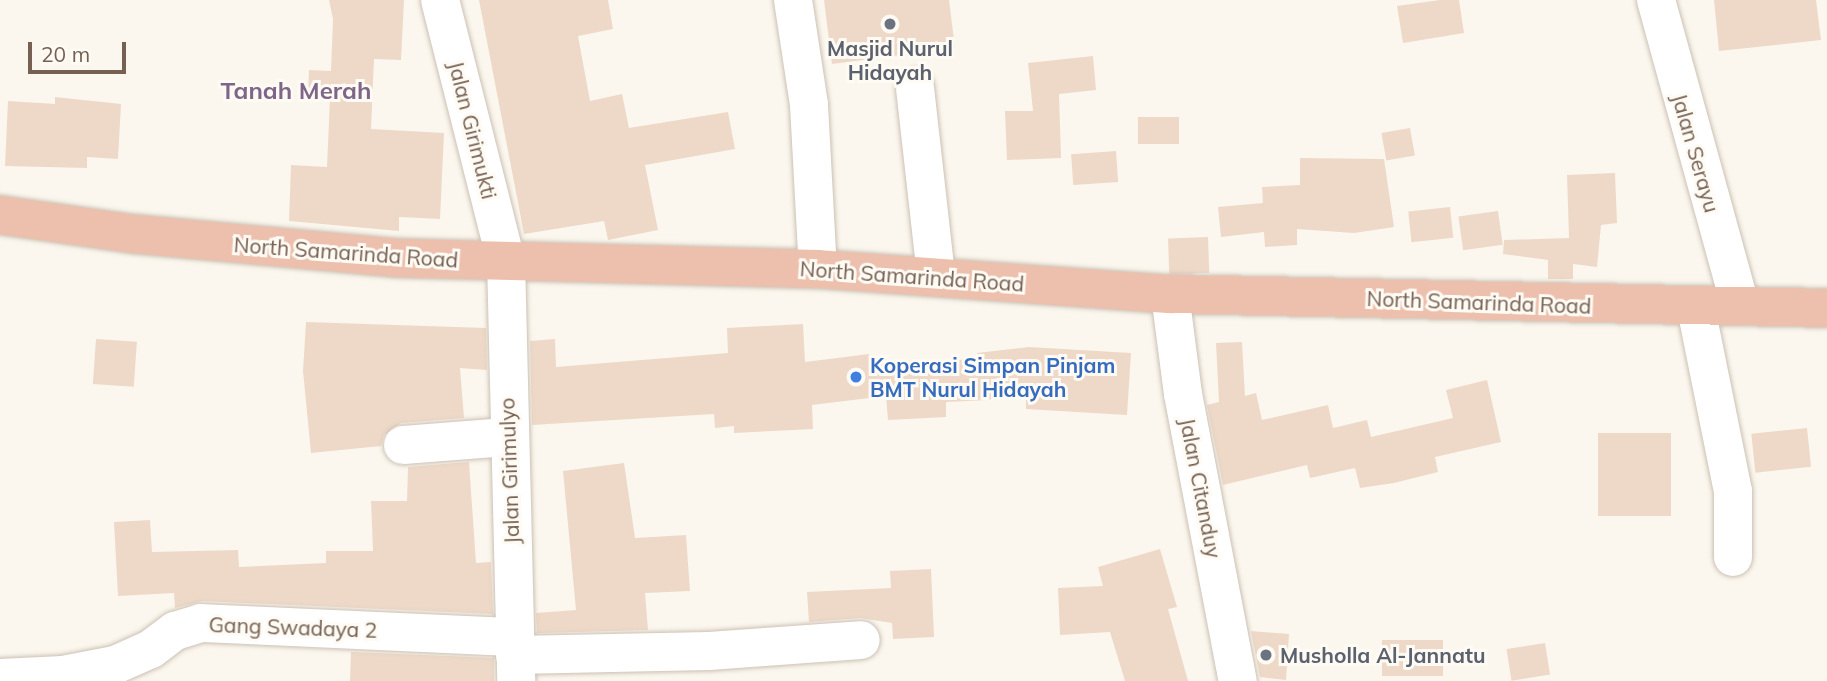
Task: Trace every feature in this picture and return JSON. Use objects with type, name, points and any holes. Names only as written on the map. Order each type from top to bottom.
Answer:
[{"type":"highway","name":"North Samarinda Road","points":[[0,215],[318,253],[818,269],[1170,294],[1696,308],[1827,308]]},
{"type":"street","name":"Jalan Girimukti","points":[[440,0],[506,260]]},
{"type":"street","points":[[793,0],[809,105],[818,269]]},
{"type":"street","name":"Jalan Serayu","points":[[1656,0],[1740,306]]},
{"type":"street","points":[[915,88],[936,276]]},
{"type":"street","name":"Jalan Girimulyo","points":[[506,260],[507,437],[515,658]]},
{"type":"street","name":"Jalan Citanduy","points":[[1170,294],[1183,394],[1238,681]]},
{"type":"street","points":[[1696,308],[1733,491],[1733,557]]},
{"type":"street","points":[[404,445],[507,437]]},
{"type":"street","name":"Gang Swadaya 2","points":[[0,678],[64,675],[115,665],[151,649],[175,631],[201,623],[515,658],[709,651],[861,640]]},
{"type":"building","points":[[329,0],[404,0],[401,60],[374,59],[371,129],[444,133],[440,219],[399,217],[399,231],[289,221],[291,165],[327,167],[330,98],[308,96],[309,70],[331,71],[333,19]]},
{"type":"building","points":[[479,0],[608,0],[613,29],[578,36],[590,101],[622,94],[629,128],[728,112],[735,149],[645,165],[658,230],[608,240],[604,221],[524,234]]},
{"type":"building","name":"Masjid Nurul Hidayah","points":[[824,0],[949,0],[955,48],[832,64]]},
{"type":"building","points":[[1459,0],[1464,33],[1403,43],[1397,6]]},
{"type":"building","points":[[1714,0],[1816,0],[1821,40],[1719,51]]},
{"type":"building","points":[[1093,56],[1096,90],[1059,94],[1061,158],[1007,160],[1005,111],[1033,111],[1028,63]]},
{"type":"building","points":[[55,97],[121,104],[118,159],[87,157],[87,168],[5,166],[8,101],[55,104]]},
{"type":"building","points":[[1138,117],[1179,117],[1179,144],[1138,144]]},
{"type":"building","points":[[1410,128],[1415,156],[1386,161],[1381,133]]},
{"type":"building","points":[[1116,151],[1118,182],[1073,185],[1071,154]]},
{"type":"building","points":[[1300,158],[1384,159],[1394,227],[1354,233],[1297,229],[1297,245],[1265,247],[1264,232],[1221,237],[1218,207],[1263,203],[1262,187],[1300,185]]},
{"type":"building","points":[[1615,173],[1617,223],[1601,225],[1597,267],[1573,264],[1573,279],[1548,279],[1548,260],[1503,254],[1504,240],[1569,238],[1567,175]]},
{"type":"building","points":[[1450,207],[1453,238],[1411,242],[1408,211]]},
{"type":"building","points":[[1498,211],[1503,245],[1463,250],[1458,217]]},
{"type":"building","points":[[1208,237],[1209,273],[1169,274],[1168,238]]},
{"type":"building","points":[[306,322],[486,328],[487,370],[460,368],[464,418],[401,423],[384,435],[381,446],[311,453],[303,371]]},
{"type":"building","points":[[803,324],[805,362],[869,354],[870,364],[977,359],[977,353],[1029,347],[1131,353],[1127,415],[1026,409],[1026,398],[946,402],[946,417],[888,420],[886,396],[812,405],[813,429],[734,433],[734,426],[715,428],[714,414],[532,425],[530,341],[555,339],[556,367],[728,353],[727,328]]},
{"type":"building","points":[[96,339],[137,342],[134,387],[93,384]]},
{"type":"building","points":[[1242,342],[1245,396],[1256,393],[1262,420],[1328,405],[1333,428],[1367,420],[1371,437],[1453,418],[1446,390],[1487,380],[1501,442],[1435,457],[1438,472],[1394,483],[1360,488],[1355,468],[1310,478],[1307,465],[1223,485],[1207,405],[1219,402],[1216,343]]},
{"type":"building","points":[[1807,428],[1811,467],[1755,473],[1751,434]]},
{"type":"building","points":[[1598,433],[1671,433],[1671,516],[1598,516]]},
{"type":"building","points":[[469,462],[476,563],[491,562],[493,614],[202,601],[175,608],[174,593],[118,596],[114,522],[150,520],[152,552],[238,550],[239,567],[326,563],[326,551],[373,551],[371,501],[407,501],[408,467]]},
{"type":"building","points":[[624,463],[635,538],[686,535],[690,591],[645,593],[648,630],[537,633],[536,613],[576,610],[563,471]]},
{"type":"building","points":[[1160,549],[1177,607],[1168,609],[1188,681],[1125,681],[1110,632],[1060,635],[1058,588],[1103,586],[1098,567]]},
{"type":"building","points":[[931,569],[934,637],[893,639],[892,623],[860,618],[809,622],[807,592],[891,588],[890,571]]},
{"type":"building","name":"Musholla Al-Jannatu","points":[[1251,631],[1289,634],[1286,680],[1260,677]]},
{"type":"building","points":[[1382,640],[1443,640],[1443,676],[1382,676]]},
{"type":"building","points":[[1545,643],[1550,675],[1511,681],[1506,649]]},
{"type":"building","points":[[351,652],[494,658],[494,681],[350,681]]},
{"type":"place","name":"Masjid Nurul Hidayah","points":[[890,24]]},
{"type":"place","name":"Koperasi Simpan Pinjam BMT Nurul Hidayah","points":[[856,377]]},
{"type":"place","name":"Musholla Al-Jannatu","points":[[1266,655]]},
{"type":"district","name":"Tanah Merah","points":[[296,91]]}]
